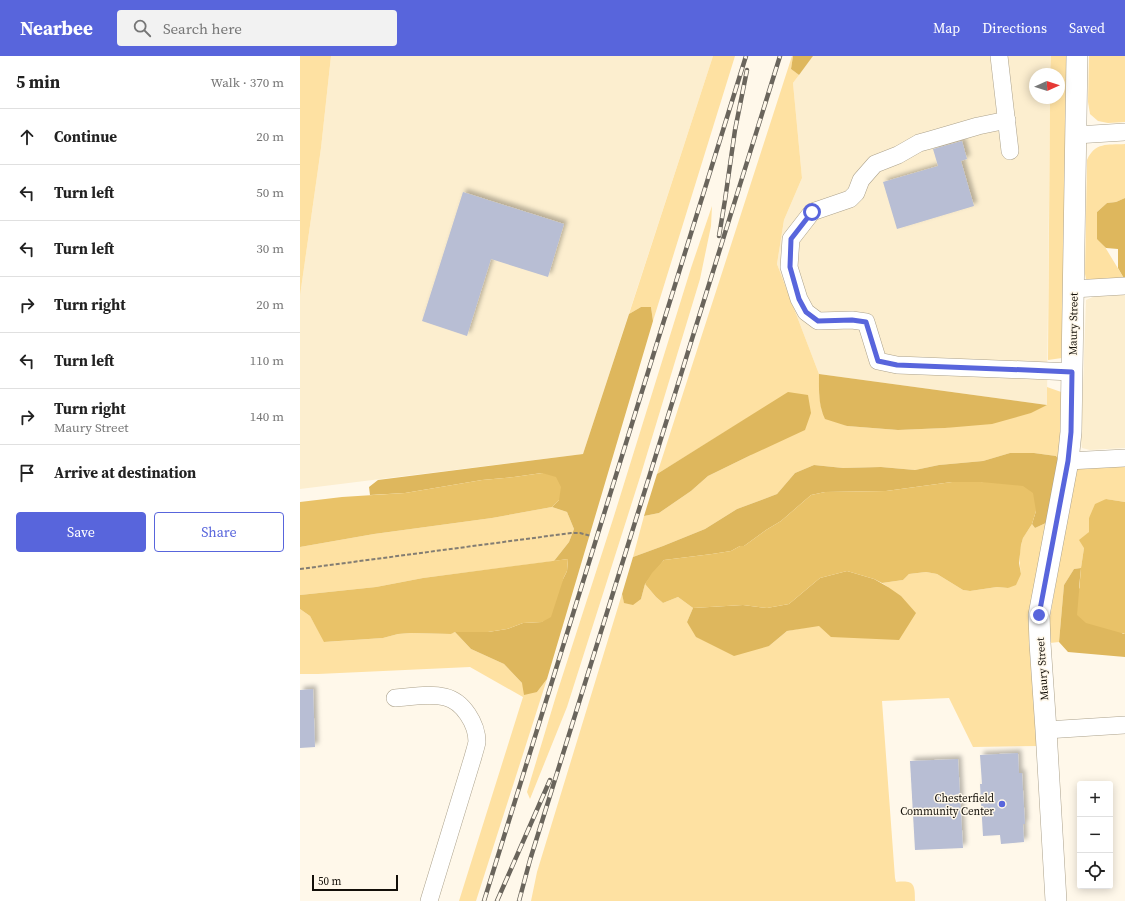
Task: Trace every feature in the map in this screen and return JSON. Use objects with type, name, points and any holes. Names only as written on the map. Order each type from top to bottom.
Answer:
[{"type":"main road","name":"Maury Street","points":[[1056,901],[1039,615],[1068,461],[1071,432],[1077,56]]},
{"type":"street","points":[[999,56],[1010,151]]},
{"type":"street","points":[[1007,120],[978,126],[919,143],[898,155],[875,164],[861,180],[856,193],[850,198],[812,212],[791,239],[790,267],[799,299],[806,312],[818,321],[852,320],[866,322],[878,361],[897,365],[1072,372]]},
{"type":"street","points":[[1076,135],[1125,132]]},
{"type":"street","points":[[1073,289],[1125,286]]},
{"type":"street","points":[[1068,461],[1125,458]]},
{"type":"street","points":[[395,698],[432,695],[446,697],[460,705],[470,716],[475,728],[477,743],[429,901]]},
{"type":"street","points":[[1046,730],[1125,725]]},
{"type":"path","points":[[300,569],[571,533],[580,533],[591,536]]},
{"type":"shaded area","points":[[300,56],[331,56],[321,148],[300,296]]},
{"type":"shaded area","points":[[331,56],[713,56],[583,454],[300,489],[300,296],[321,148]]},
{"type":"shaded area","points":[[713,56],[735,56],[653,321],[651,307],[641,307],[629,314]]},
{"type":"shaded area","points":[[792,56],[791,69],[799,75],[793,83],[802,178],[784,220],[777,264],[819,374],[819,395],[822,412],[847,426],[898,430],[945,428],[1047,405],[1047,387],[1064,393],[1059,460],[1056,456],[1034,453],[1010,453],[983,461],[939,465],[915,470],[881,467],[843,468],[814,465],[795,473],[777,494],[737,509],[705,529],[633,557],[644,516],[659,513],[691,491],[708,476],[751,455],[788,393],[657,474]]},
{"type":"shaded area","points":[[793,56],[813,56],[799,75],[791,69]]},
{"type":"shaded area","points":[[813,56],[1051,56],[1050,68],[1029,68],[1029,104],[1050,104],[1047,405],[819,374],[777,264],[784,220],[802,178],[793,83]]},
{"type":"shaded area","points":[[1051,56],[1069,56],[1062,358],[1048,360],[1050,104],[1065,104],[1065,68],[1050,68]]},
{"type":"shaded area","points":[[1089,56],[1125,56],[1125,122],[1108,123],[1098,121],[1090,114],[1088,102]]},
{"type":"shaded area","points":[[1125,144],[1125,198],[1116,202],[1107,203],[1097,212],[1097,238],[1105,247],[1125,280],[1093,283],[1086,279],[1085,274],[1087,160],[1090,154],[1098,147]]},
{"type":"shaded area","points":[[1125,198],[1125,280],[1118,268],[1118,249],[1106,248],[1097,239],[1097,212],[1107,203],[1116,202]]},
{"type":"shaded area","points":[[712,206],[711,226],[700,279],[641,474],[567,707],[530,799],[527,792],[556,696],[691,268]]},
{"type":"shaded area","points":[[1125,293],[1125,448],[1090,450],[1082,448],[1086,300],[1095,296]]},
{"type":"shaded area","points":[[641,307],[651,307],[653,321],[547,679],[537,692],[524,695],[522,683],[504,664],[471,649],[455,632],[488,632],[507,629],[523,623],[542,622],[567,571],[568,559],[554,561],[569,542],[574,529],[567,512],[552,507],[559,500],[542,473],[482,480],[405,493],[370,495],[369,487],[378,480],[583,454],[629,314]]},
{"type":"shaded area","points":[[819,374],[1047,405],[1031,413],[992,424],[898,430],[847,426],[825,419],[820,403]]},
{"type":"shaded area","points":[[788,392],[808,395],[811,413],[805,430],[708,476],[691,491],[659,513],[644,516],[657,474]]},
{"type":"shaded area","points":[[1010,453],[1034,453],[1056,456],[1059,460],[1048,522],[1035,528],[1032,524],[1036,511],[981,482],[952,482],[886,491],[825,492],[811,495],[781,521],[744,546],[740,546],[731,551],[664,560],[645,584],[641,599],[633,605],[624,603],[622,594],[633,557],[705,529],[737,509],[777,494],[795,473],[814,465],[843,468],[881,467],[915,470],[939,465],[983,461]]},
{"type":"shaded area","points":[[1125,466],[1125,502],[1106,499],[1089,518],[1089,532],[1084,548],[1081,568],[1074,569],[1064,585],[1059,642],[1050,643],[1050,617],[1075,473],[1078,469]]},
{"type":"shaded area","points":[[542,473],[556,477],[561,487],[559,500],[552,507],[492,518],[374,534],[300,547],[300,502],[342,497],[405,493],[482,480]]},
{"type":"shaded area","points":[[952,482],[981,482],[1023,486],[1033,493],[1036,511],[1032,524],[1023,538],[1021,545],[1019,563],[1021,574],[1016,585],[1008,588],[997,587],[970,591],[963,590],[937,574],[926,572],[909,574],[903,580],[882,583],[847,571],[820,578],[789,604],[767,608],[743,605],[693,608],[678,597],[663,603],[645,584],[652,573],[664,560],[731,551],[740,546],[744,546],[781,521],[811,495],[825,492],[886,491]]},
{"type":"shaded area","points":[[1106,499],[1125,502],[1125,634],[1086,623],[1077,615],[1084,548],[1079,540],[1089,532],[1089,518],[1095,504]]},
{"type":"shaded area","points":[[552,507],[567,512],[574,529],[569,542],[554,561],[423,578],[376,587],[300,595],[300,547],[374,534],[492,518]]},
{"type":"shaded area","points":[[1048,522],[1038,746],[973,747],[949,698],[882,701],[895,878],[896,882],[907,882],[912,884],[915,891],[915,901],[531,901],[537,872],[622,594],[624,602],[641,599],[645,584],[663,603],[678,597],[693,608],[687,622],[769,646],[787,631],[819,625],[888,587],[882,583],[903,580],[909,574],[926,572],[937,574],[963,590],[970,591],[997,587],[1008,588],[1021,574],[1020,551],[1024,536],[1032,524],[1035,528]]},
{"type":"shaded area","points":[[568,559],[567,571],[551,617],[542,622],[523,623],[507,629],[488,632],[455,632],[451,634],[411,633],[398,634],[383,638],[324,642],[310,616],[300,609],[300,595],[376,587],[423,578]]},
{"type":"shaded area","points":[[1081,568],[1079,588],[1123,634],[1125,634],[1125,657],[1068,652],[1059,642],[1064,585],[1074,569]]},
{"type":"shaded area","points":[[847,571],[874,579],[888,587],[901,596],[916,613],[899,640],[831,637],[819,626],[787,631],[769,646],[734,656],[696,637],[687,622],[693,608],[743,605],[767,608],[789,604],[820,578]]},
{"type":"shaded area","points":[[300,609],[310,616],[325,642],[383,638],[398,634],[411,633],[450,634],[455,632],[471,649],[504,664],[522,683],[537,692],[547,679],[476,901],[459,901],[523,697],[470,667],[300,674]]},
{"type":"building","points":[[962,141],[967,159],[961,161],[974,206],[897,229],[883,182],[938,166],[933,149]]},
{"type":"building","points":[[463,192],[564,224],[548,277],[491,259],[467,336],[422,321]]},
{"type":"building","points":[[313,689],[315,747],[300,748],[300,690]]},
{"type":"building","name":"Chesterfield Community Center","points":[[1018,753],[1019,773],[1022,773],[1025,824],[1023,824],[1024,842],[1001,844],[1000,835],[983,836],[980,755]]},
{"type":"building","points":[[958,759],[963,848],[915,850],[910,761]]},
{"type":"railway","points":[[484,901],[746,56]]},
{"type":"railway","points":[[519,901],[530,860],[780,56]]},
{"type":"railway","points":[[719,236],[735,130],[747,70]]},
{"type":"railway","points":[[497,901],[550,780]]},
{"type":"place","name":"Chesterfield Community Center","points":[[1002,804]]},
{"type":"route","points":[[812,212],[791,239],[790,267],[799,299],[806,312],[818,321],[852,320],[866,322],[878,361],[897,365],[1072,372],[1071,432],[1068,461],[1039,615]]}]
